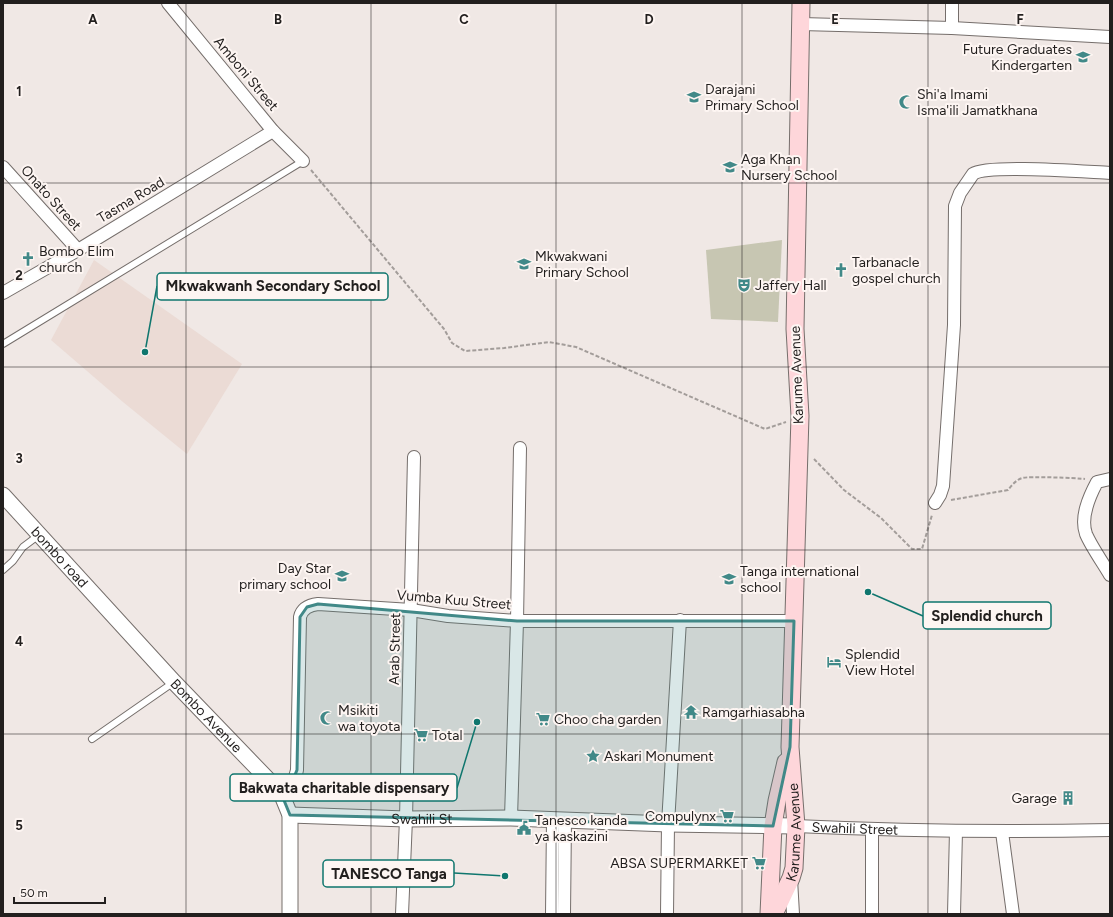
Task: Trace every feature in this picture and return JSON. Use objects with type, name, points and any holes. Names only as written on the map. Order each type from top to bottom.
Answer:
[{"type":"main road","name":"Karume Avenue","points":[[774,914],[791,878],[794,868],[796,826],[790,747],[800,416],[795,329],[802,3]]},
{"type":"main road","name":"Karume Avenue","points":[[769,914],[773,826],[777,801],[790,747]]},
{"type":"street","name":"Amboni Street","points":[[168,3],[273,131],[303,161]]},
{"type":"street","points":[[952,3],[952,28]]},
{"type":"street","points":[[801,24],[952,28],[1110,37]]},
{"type":"street","name":"Tasma Road","points":[[3,293],[78,250],[273,131]]},
{"type":"street","name":"Onato Street","points":[[3,167],[78,250]]},
{"type":"street","points":[[934,503],[940,495],[943,486],[954,324],[955,206],[960,193],[970,176],[981,170],[1010,169],[1110,173]]},
{"type":"street","points":[[511,818],[517,621],[520,448]]},
{"type":"street","name":"Arab Street","points":[[402,914],[406,819],[414,457]]},
{"type":"street","points":[[1110,479],[1097,482],[1090,495],[1084,521],[1086,533],[1110,575]]},
{"type":"street","name":"bombo road","points":[[3,495],[117,620]]},
{"type":"street","name":"Vumba Kuu Street","points":[[281,793],[290,787],[296,776],[297,770],[300,617],[302,611],[307,607],[318,604],[411,610],[448,616],[517,621],[794,621]]},
{"type":"street","name":"Bombo Avenue","points":[[117,620],[174,682],[281,793],[290,815]]},
{"type":"street","points":[[667,914],[668,824],[680,620]]},
{"type":"street","points":[[290,815],[290,914]]},
{"type":"street","name":"Swahili St","points":[[290,815],[406,819],[559,819]]},
{"type":"street","points":[[552,914],[559,819]]},
{"type":"street","points":[[559,819],[564,914]]},
{"type":"street","name":"Swahili Street","points":[[559,819],[668,824],[796,826],[872,830],[1002,832],[1110,830]]},
{"type":"street","points":[[872,830],[872,914]]},
{"type":"street","points":[[954,914],[956,831]]},
{"type":"street","points":[[1002,832],[1013,914]]},
{"type":"street","points":[[791,878],[793,914]]},
{"type":"lane","points":[[3,344],[303,161]]},
{"type":"lane","points":[[3,570],[13,561],[24,547],[39,534]]},
{"type":"lane","points":[[92,739],[174,682]]},
{"type":"path","points":[[303,161],[444,329],[452,343],[465,351],[549,342],[576,347],[765,429],[800,416]]},
{"type":"highlighted area","points":[[318,604],[517,621],[794,621],[790,747],[773,826],[290,815],[281,793],[290,787],[297,770],[300,617],[307,607]]},
{"type":"shaded area","points":[[94,260],[242,364],[187,454],[123,402],[51,340]]},
{"type":"green space","name":"Jaffery Hall","points":[[782,240],[778,322],[711,319],[706,250]]},
{"type":"place","name":"Future Graduates Kindergarten","points":[[1083,57]]},
{"type":"place","name":"Darajani Primary School","points":[[694,97]]},
{"type":"place","name":"Shi'a Imami Isma'ili Jamatkhana","points":[[906,102]]},
{"type":"place","name":"Aga Khan Nursery School","points":[[730,167]]},
{"type":"place","name":"Bombo Elim church","points":[[28,259]]},
{"type":"place","name":"Mkwakwani Primary School","points":[[524,264]]},
{"type":"place","name":"Tarbanacle gospel church","points":[[841,270]]},
{"type":"place","name":"Jaffery Hall","points":[[744,285]]},
{"type":"place","name":"Mkwakwanh Secondary School","points":[[145,352]]},
{"type":"place","name":"Day Star primary school","points":[[342,576]]},
{"type":"place","name":"Tanga international school","points":[[729,579]]},
{"type":"place","name":"Splendid church","points":[[868,592]]},
{"type":"place","name":"Splendid View Hotel","points":[[834,662]]},
{"type":"place","name":"Ramgarhiasabha","points":[[691,712]]},
{"type":"place","name":"Msikiti wa toyota","points":[[327,718]]},
{"type":"place","name":"Choo cha garden","points":[[543,719]]},
{"type":"place","name":"Bakwata charitable dispensary","points":[[477,722]]},
{"type":"place","name":"Total","points":[[421,735]]},
{"type":"place","name":"Askari Monument","points":[[593,756]]},
{"type":"place","name":"Garage","points":[[1068,798]]},
{"type":"place","name":"Compulynx","points":[[727,816]]},
{"type":"place","name":"Tanesco kanda ya kaskazini","points":[[524,828]]},
{"type":"place","name":"ABSA SUPERMARKET","points":[[759,863]]},
{"type":"place","name":"TANESCO Tanga","points":[[505,876]]}]
